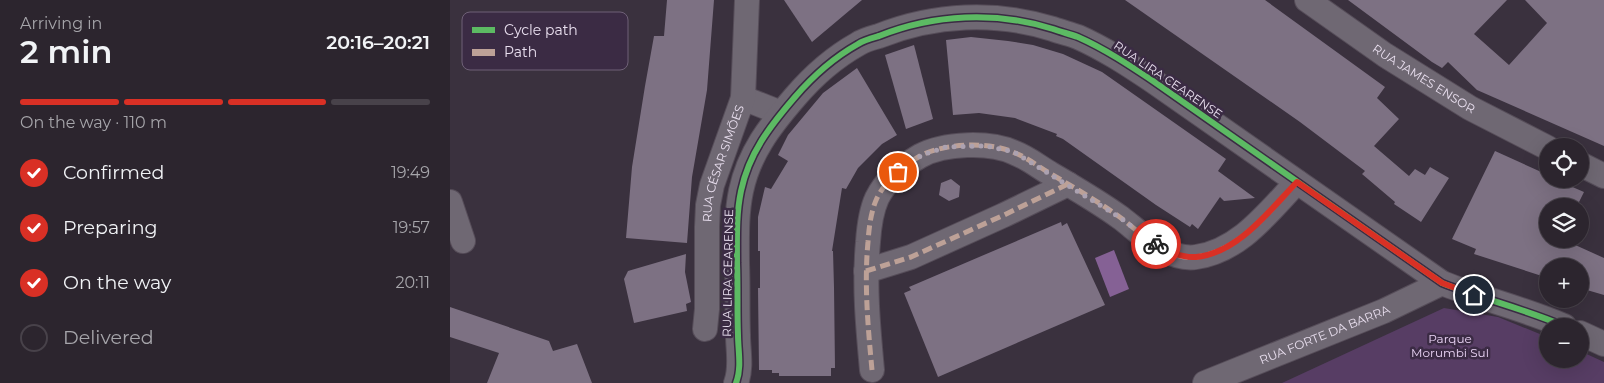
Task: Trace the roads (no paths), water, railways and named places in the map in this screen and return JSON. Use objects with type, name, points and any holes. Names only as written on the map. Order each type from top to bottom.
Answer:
[{"type":"street","name":"RUA CÉSAR SIMÕES","points":[[705,329],[707,309],[708,205],[712,185],[743,98],[747,0]]},
{"type":"street","name":"RUA JAMES ENSOR","points":[[1307,0],[1385,55],[1470,108],[1539,143]]},
{"type":"street","name":"RUA LIRA CEARENSE","points":[[736,383],[740,374],[737,241],[741,191],[750,160],[762,138],[781,113],[816,74],[833,59],[860,43],[892,31],[930,21],[958,18],[990,17],[1038,24],[1077,36],[1126,63],[1442,283],[1546,318]]},
{"type":"street","points":[[743,98],[781,113]]},
{"type":"street","points":[[872,370],[866,271],[870,221],[877,198],[889,180],[907,163],[925,154],[946,147],[986,146],[1014,152],[1068,184],[1169,252],[1196,257],[1219,251],[1247,234],[1297,182]]},
{"type":"street","points":[[1589,168],[1604,176]]},
{"type":"street","points":[[866,271],[911,257],[1068,184]]},
{"type":"street","points":[[450,202],[463,241]]},
{"type":"street","name":"RUA FORTE DA BARRA","points":[[1205,383],[1384,311],[1442,283]]},
{"type":"street","points":[[1589,337],[1604,344]]},
{"type":"park label","name":"Parque Morumbi Sul","points":[[1450,346]]}]
